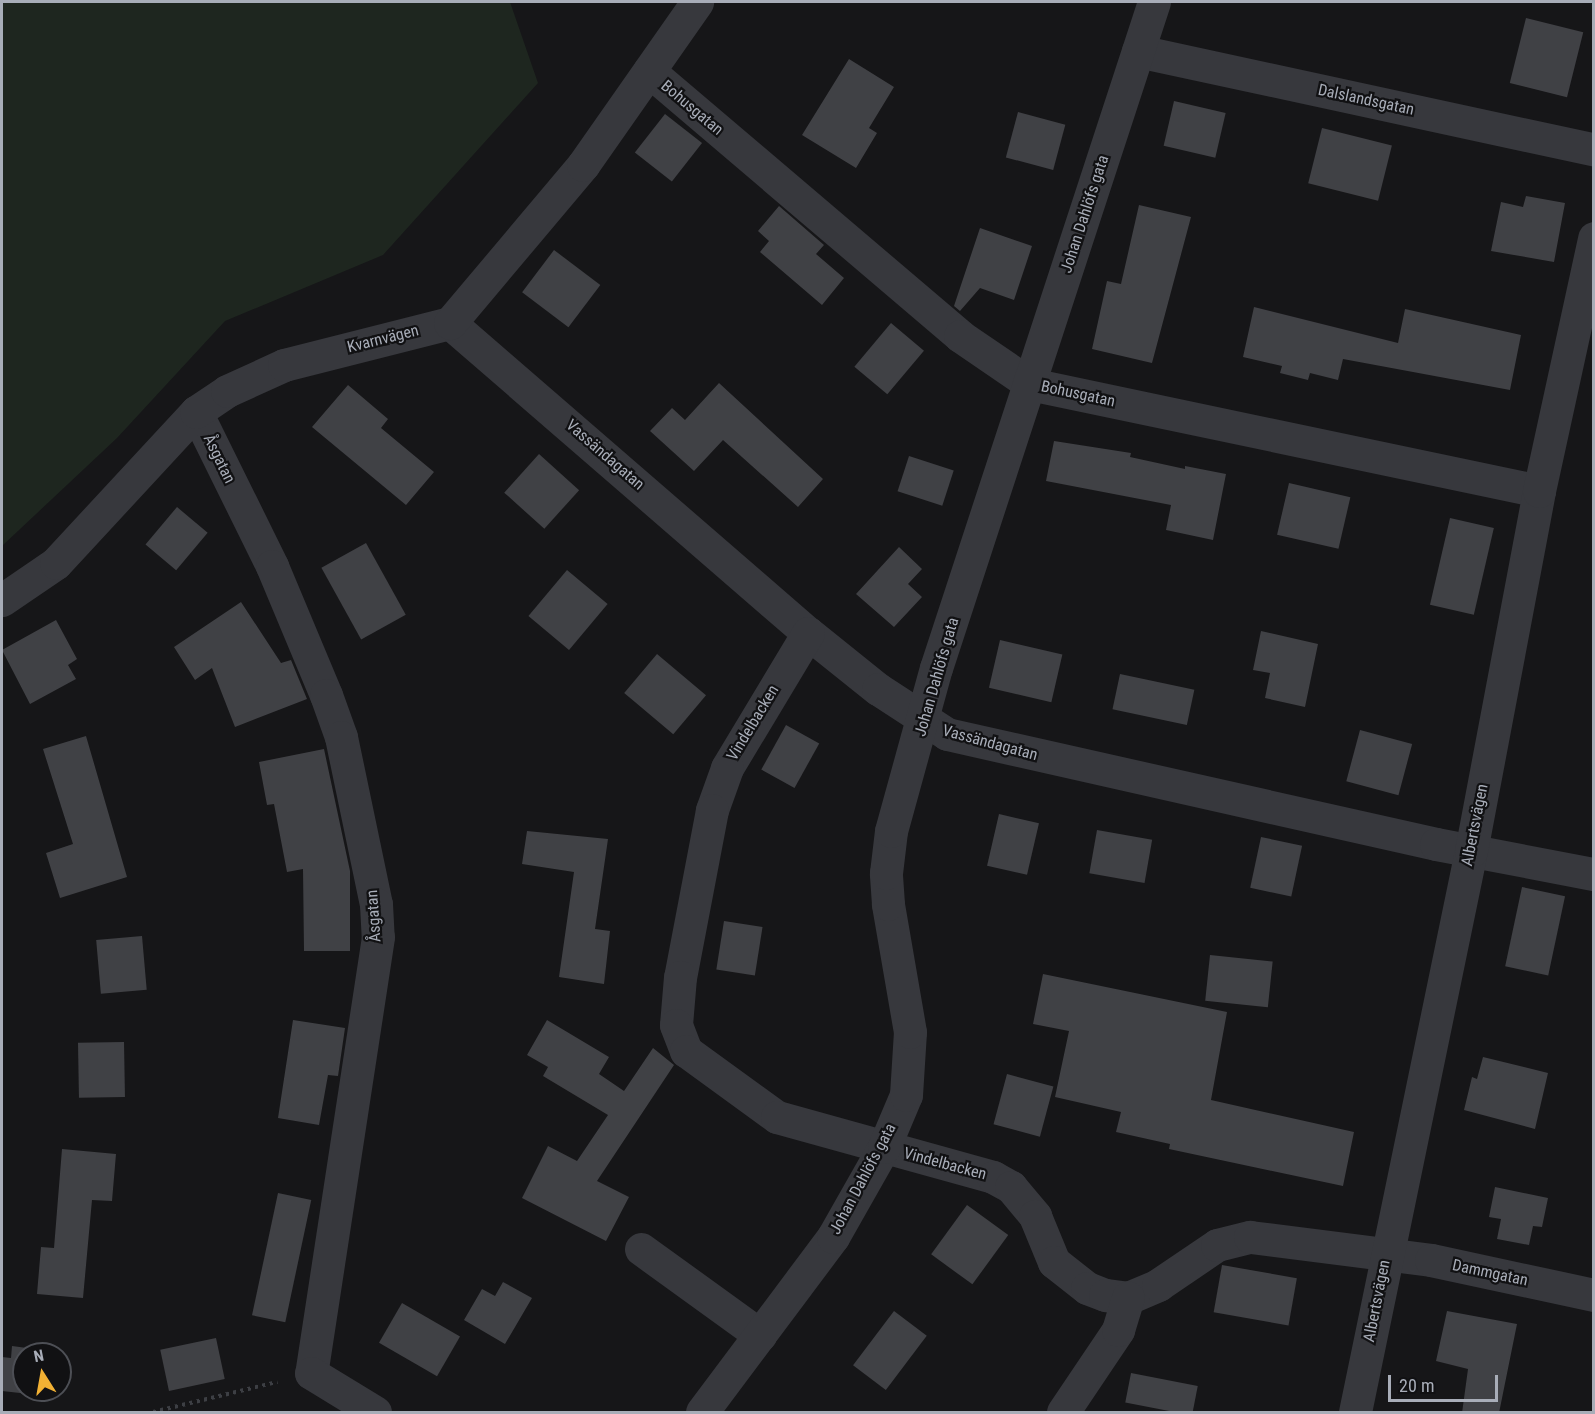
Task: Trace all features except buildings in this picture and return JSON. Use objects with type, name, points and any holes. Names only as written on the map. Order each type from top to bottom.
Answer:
[{"type":"street","points":[[450,323],[496,274],[583,165],[697,2]]},
{"type":"street","name":"Johan Dahlöfs gata","points":[[702,1413],[833,1237],[884,1147],[906,1095],[910,1032],[886,873],[891,831],[924,722],[936,668],[1154,2]]},
{"type":"street","name":"Dalslandsgatan","points":[[1138,51],[1593,150]]},
{"type":"street","name":"Bohusgatan","points":[[649,71],[960,336],[1030,384],[1539,491]]},
{"type":"street","name":"Albertsvägen","points":[[1355,1413],[1471,851],[1539,491],[1593,238]]},
{"type":"street","name":"Kvarnvägen","points":[[2,600],[56,563],[196,411],[227,391],[284,365],[450,323]]},
{"type":"street","name":"Vassändagatan","points":[[450,323],[808,633],[924,722],[947,734],[994,747],[1182,785],[1471,851],[1593,874]]},
{"type":"street","name":"Åsgatan","points":[[196,411],[272,566],[326,695],[341,737],[376,904],[378,937],[311,1373]]},
{"type":"street","name":"Vindelbacken","points":[[808,633],[727,768],[712,810],[680,977],[676,1025],[686,1051],[777,1117],[993,1177],[1011,1187],[1035,1216],[1054,1262],[1087,1288],[1128,1298]]},
{"type":"street","points":[[1063,1413],[1118,1330],[1128,1298],[1158,1285],[1217,1245],[1233,1239],[1272,1237],[1387,1254]]},
{"type":"street","points":[[641,1249],[760,1335]]},
{"type":"street","name":"Dammgatan","points":[[1387,1254],[1593,1295]]},
{"type":"street","points":[[311,1373],[375,1413]]},
{"type":"path","points":[[153,1413],[311,1373]]},
{"type":"shaded area","points":[[2,2],[510,2],[538,83],[383,255],[225,321],[117,438],[2,546]]}]
